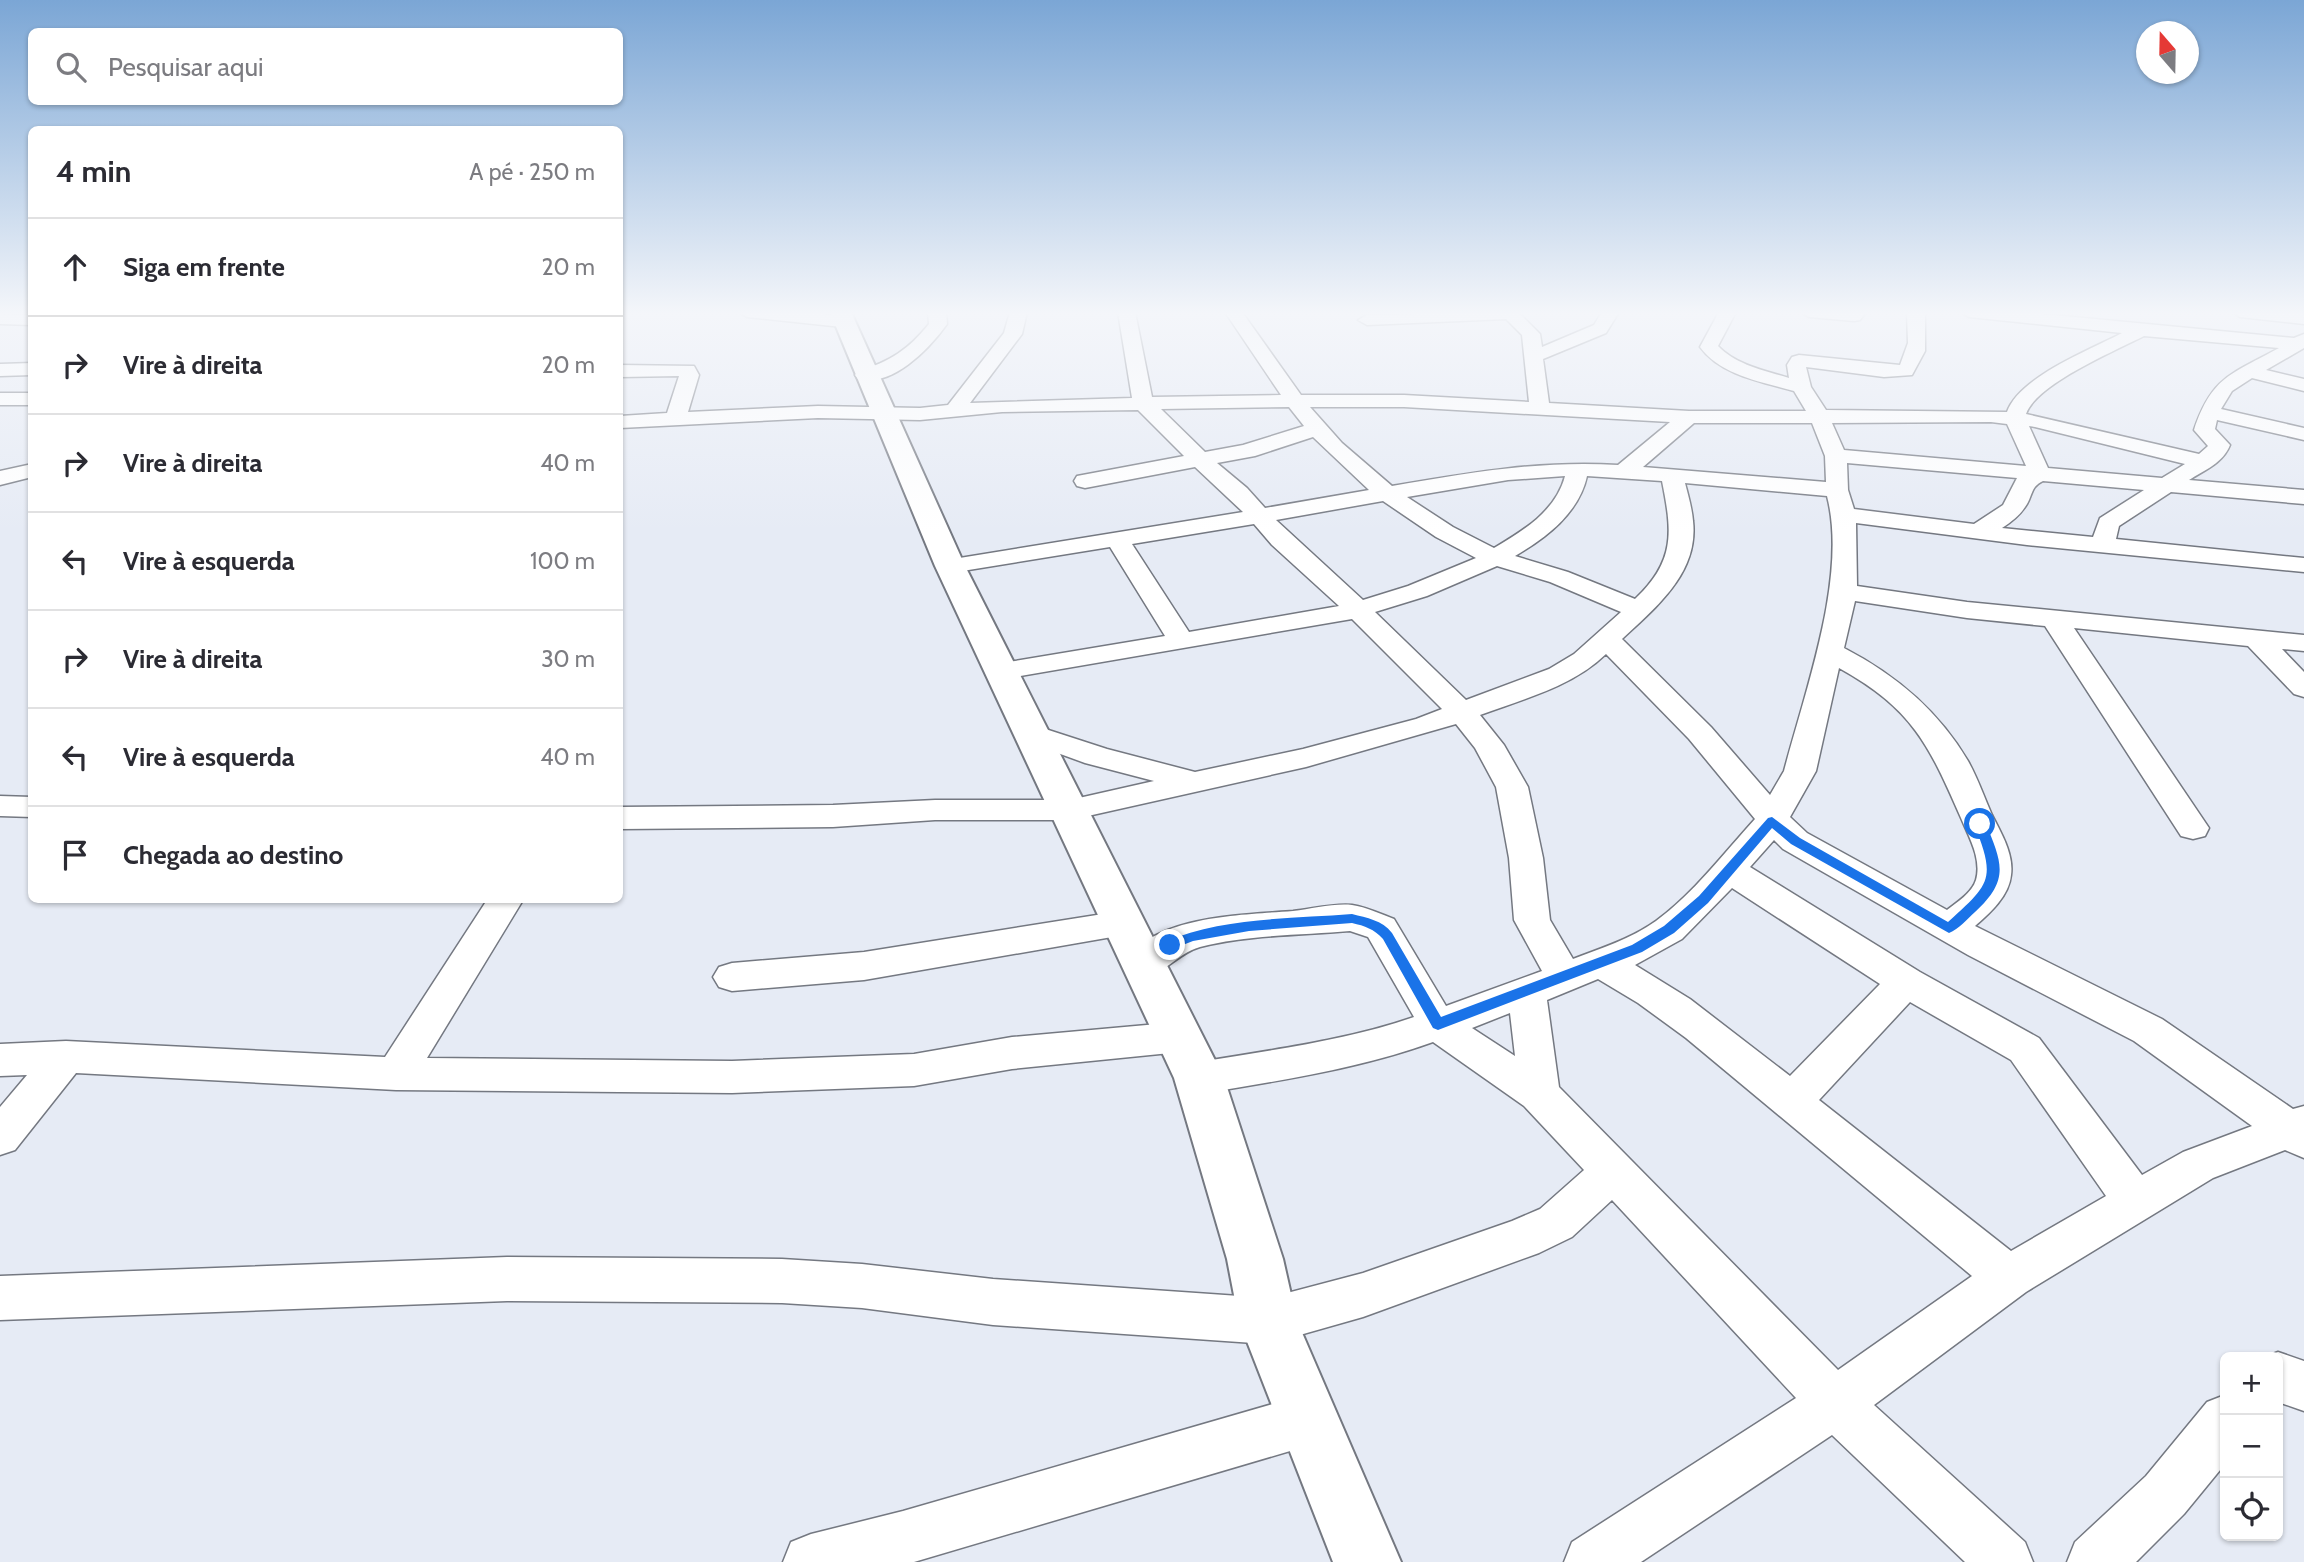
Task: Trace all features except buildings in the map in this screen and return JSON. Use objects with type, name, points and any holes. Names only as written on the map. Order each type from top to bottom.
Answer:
[{"type":"street","points":[[676,418],[687,385]]},
{"type":"street","points":[[869,385],[950,566],[1199,1079],[1255,1259],[1268,1321],[1367,1562]]},
{"type":"street","points":[[623,422],[818,412],[873,393],[881,385]]},
{"type":"street","points":[[955,410],[974,385]]},
{"type":"street","points":[[1140,385],[1143,403],[1200,460],[1228,483],[1281,540],[1359,610],[1378,632],[1462,712],[1489,744],[1512,788],[1526,858],[1532,920],[1537,933],[1582,970],[1625,976],[1713,1035],[1791,1102],[2008,1277]]},
{"type":"street","points":[[1285,385],[1317,429],[1388,493],[1436,528],[1495,558],[1551,575],[1637,609]]},
{"type":"street","points":[[1538,385],[1540,408]]},
{"type":"street","points":[[1199,1079],[1368,1046],[1527,992],[1637,949],[1669,930],[1703,900],[1772,821],[1800,771],[1844,592],[1843,515],[1837,490],[1836,456],[1819,415],[1801,387],[1795,385]]},
{"type":"street","points":[[2040,474],[2015,418],[2020,403],[2041,385]]},
{"type":"street","points":[[2103,546],[2108,523],[2216,453],[2219,445],[2204,430],[2218,393],[2226,385]]},
{"type":"street","points":[[873,393],[920,414],[955,410],[1143,403],[1404,401],[1689,417],[1976,415],[2015,418],[2205,462]]},
{"type":"street","points":[[0,399],[28,399]]},
{"type":"street","points":[[2209,412],[2304,434]]},
{"type":"street","points":[[1623,472],[1689,417]]},
{"type":"street","points":[[1085,481],[1247,451],[1317,429]]},
{"type":"street","points":[[1836,456],[2304,498]]},
{"type":"street","points":[[950,566],[1508,473],[1578,469],[1837,490]]},
{"type":"street","points":[[1003,671],[1359,610],[1417,591],[1495,558],[1522,540],[1570,495],[1578,469]]},
{"type":"street","points":[[0,478],[28,471]]},
{"type":"street","points":[[1978,532],[2011,510],[2018,500],[2019,487],[2028,478],[2040,474]]},
{"type":"street","points":[[623,818],[833,816],[935,810],[1070,810],[1378,740],[1559,675],[1584,660],[1667,581],[1676,566],[1682,523],[1672,475]]},
{"type":"street","points":[[1228,483],[1324,504]]},
{"type":"street","points":[[1843,515],[2103,546],[2304,565]]},
{"type":"street","points":[[1117,539],[1182,642]]},
{"type":"street","points":[[1844,592],[2054,620],[2304,643]]},
{"type":"street","points":[[2054,620],[2193,828]]},
{"type":"street","points":[[1606,638],[1714,747],[1772,821],[1795,841],[1949,928],[2148,1030],[2299,1131]]},
{"type":"street","points":[[2257,639],[2304,688]]},
{"type":"street","points":[[1830,652],[1873,675],[1907,700],[1965,785],[1992,854],[1994,877],[1981,899],[1949,928]]},
{"type":"street","points":[[1033,734],[1096,756],[1198,783]]},
{"type":"street","points":[[0,806],[28,807]]},
{"type":"street","points":[[1729,870],[1906,982],[2025,1049],[2136,1203]]},
{"type":"street","points":[[396,1074],[503,903]]},
{"type":"street","points":[[1142,965],[1170,945],[1190,936],[1249,926],[1352,918],[1381,928],[1438,1024],[1539,1094],[1835,1403],[2005,1562]]},
{"type":"street","points":[[732,977],[864,966],[1122,924]]},
{"type":"street","points":[[1791,1102],[1880,1005],[1906,982]]},
{"type":"street","points":[[1527,992],[1539,1094]]},
{"type":"street","points":[[0,1060],[66,1056],[396,1074],[732,1077],[915,1070],[1012,1053],[1180,1037]]},
{"type":"street","points":[[0,1137],[66,1056]]},
{"type":"street","points":[[1592,1562],[1835,1403],[2008,1277],[2198,1165],[2299,1131]]},
{"type":"street","points":[[0,1298],[506,1279],[782,1281],[862,1286],[993,1303],[1268,1321],[1363,1295],[1523,1238],[1556,1223],[1613,1171]]},
{"type":"street","points":[[2283,1379],[2304,1386]]},
{"type":"street","points":[[811,1562],[916,1534],[1307,1419]]},
{"type":"street","points":[[2095,1562],[2152,1511],[2209,1445],[2220,1428]]},
{"type":"route","points":[[1170,945],[1190,936],[1249,926],[1352,918],[1368,922],[1381,928],[1387,936],[1438,1024],[1637,949],[1669,930],[1703,900],[1772,821],[1795,841],[1949,928],[1981,899],[1994,877],[1992,854],[1980,824]]}]
